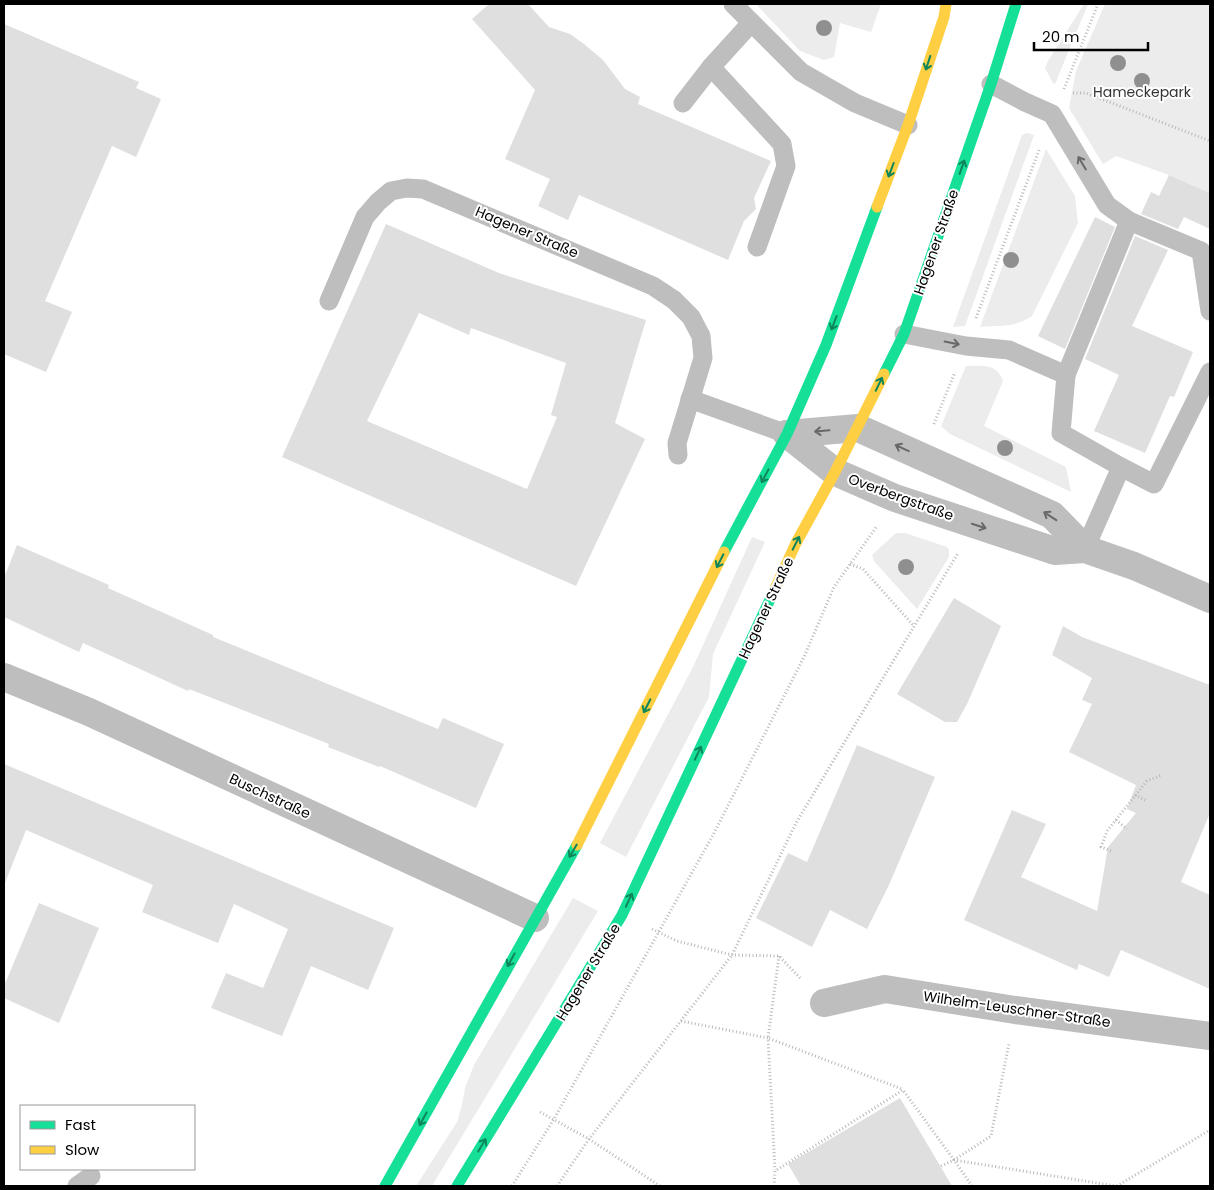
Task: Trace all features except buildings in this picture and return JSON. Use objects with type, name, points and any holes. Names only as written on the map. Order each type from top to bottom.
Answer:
[{"type":"main road","points":[[385,1186],[577,844],[742,517],[787,434],[826,346],[908,125],[944,17],[946,4]]},
{"type":"main road","name":"Hagener Straße","points":[[457,1186],[622,916],[796,543],[858,428],[904,334],[991,84],[1016,4]]},
{"type":"street","name":"Overbergstraße","points":[[787,434],[858,428],[1052,515],[1085,549]]},
{"type":"street","name":"Overbergstraße","points":[[787,434],[835,472],[896,498],[1055,551],[1085,549],[1134,566],[1210,599]]},
{"type":"street","name":"Buschstraße","points":[[4,677],[89,712],[535,918]]},
{"type":"street","name":"Wilhelm-Leuschner-Straße","points":[[824,1003],[885,989],[1015,1010],[1210,1036]]},
{"type":"lane","points":[[733,4],[801,72],[855,103],[908,125]]},
{"type":"lane","points":[[683,103],[711,67],[751,23]]},
{"type":"lane","points":[[711,67],[782,144],[786,166],[757,247]]},
{"type":"lane","points":[[991,84],[1052,114],[1107,204],[1129,221],[1200,251],[1210,310]]},
{"type":"lane","name":"Hagener Straße","points":[[329,301],[365,217],[378,202],[392,191],[407,188],[423,188],[653,286],[674,300],[691,317],[701,336],[703,358],[677,443],[678,455]]},
{"type":"lane","points":[[1129,221],[1066,375],[1061,433],[1154,484],[1210,372]]},
{"type":"lane","points":[[904,334],[966,346],[1009,350],[1066,375]]},
{"type":"lane","points":[[690,399],[787,434]]},
{"type":"lane","points":[[1085,549],[1121,467]]},
{"type":"path","points":[[1098,4],[1062,92],[1086,93],[1210,141]]},
{"type":"path","points":[[933,425],[966,346],[1052,114]]},
{"type":"path","points":[[512,1186],[554,1119],[718,826],[804,657],[834,587],[881,520]]},
{"type":"path","points":[[557,1186],[589,1140],[732,955],[796,823],[961,547]]},
{"type":"path","points":[[850,564],[863,569],[914,626]]},
{"type":"path","points":[[1112,852],[1101,847],[1107,831],[1147,781],[1162,775]]},
{"type":"path","points":[[1135,796],[1146,801]]},
{"type":"path","points":[[1116,820],[1127,829]]},
{"type":"path","points":[[622,916],[677,940],[732,955],[779,956],[824,1003]]},
{"type":"path","points":[[774,1186],[775,1170],[768,1038],[779,956]]},
{"type":"path","points":[[940,1166],[954,1160],[991,1136],[1015,1010]]},
{"type":"path","points":[[681,1021],[768,1038],[903,1090],[972,1186]]},
{"type":"path","points":[[775,1170],[903,1090]]},
{"type":"path","points":[[510,1099],[554,1119],[660,1186]]},
{"type":"path","points":[[954,1160],[1116,1186],[1210,1130]]},
{"type":"green space","points":[[756,4],[881,4],[871,32],[840,23],[834,57],[824,60],[800,51]]},
{"type":"green space","points":[[1084,4],[1088,4],[1055,84],[1045,68]]},
{"type":"green space","name":"Hameckepark","points":[[1105,4],[1210,4],[1210,193],[1169,175],[1116,156],[1103,164],[1069,108],[1076,71]]},
{"type":"green space","points":[[1027,133],[1034,135],[965,326],[953,327],[1022,135]]},
{"type":"green space","points":[[1046,149],[1075,196],[1078,223],[1032,316],[1013,324],[980,327]]},
{"type":"green space","points":[[966,366],[993,368],[1003,381],[984,426],[1066,467],[1071,492],[950,434],[941,426]]},
{"type":"green space","points":[[896,533],[905,533],[947,547],[949,550],[949,557],[917,609],[874,561],[872,555]]},
{"type":"green space","points":[[752,537],[765,542],[713,654],[709,697],[626,857],[600,843],[693,667]]},
{"type":"green space","points":[[573,898],[598,911],[432,1186],[416,1186],[457,1122],[465,1088],[474,1065]]},
{"type":"traffic: fast","points":[[884,374],[904,334],[991,84],[1016,4]]},
{"type":"traffic: fast","points":[[724,552],[787,434],[826,345],[877,207]]},
{"type":"traffic: fast","points":[[457,1186],[622,915],[774,591]]},
{"type":"traffic: fast","points":[[385,1186],[577,845]]},
{"type":"traffic: slow","points":[[877,207],[908,125],[944,17],[946,4]]},
{"type":"traffic: slow","points":[[774,591],[796,543],[835,472],[884,374]]},
{"type":"traffic: slow","points":[[577,845],[724,552]]}]
